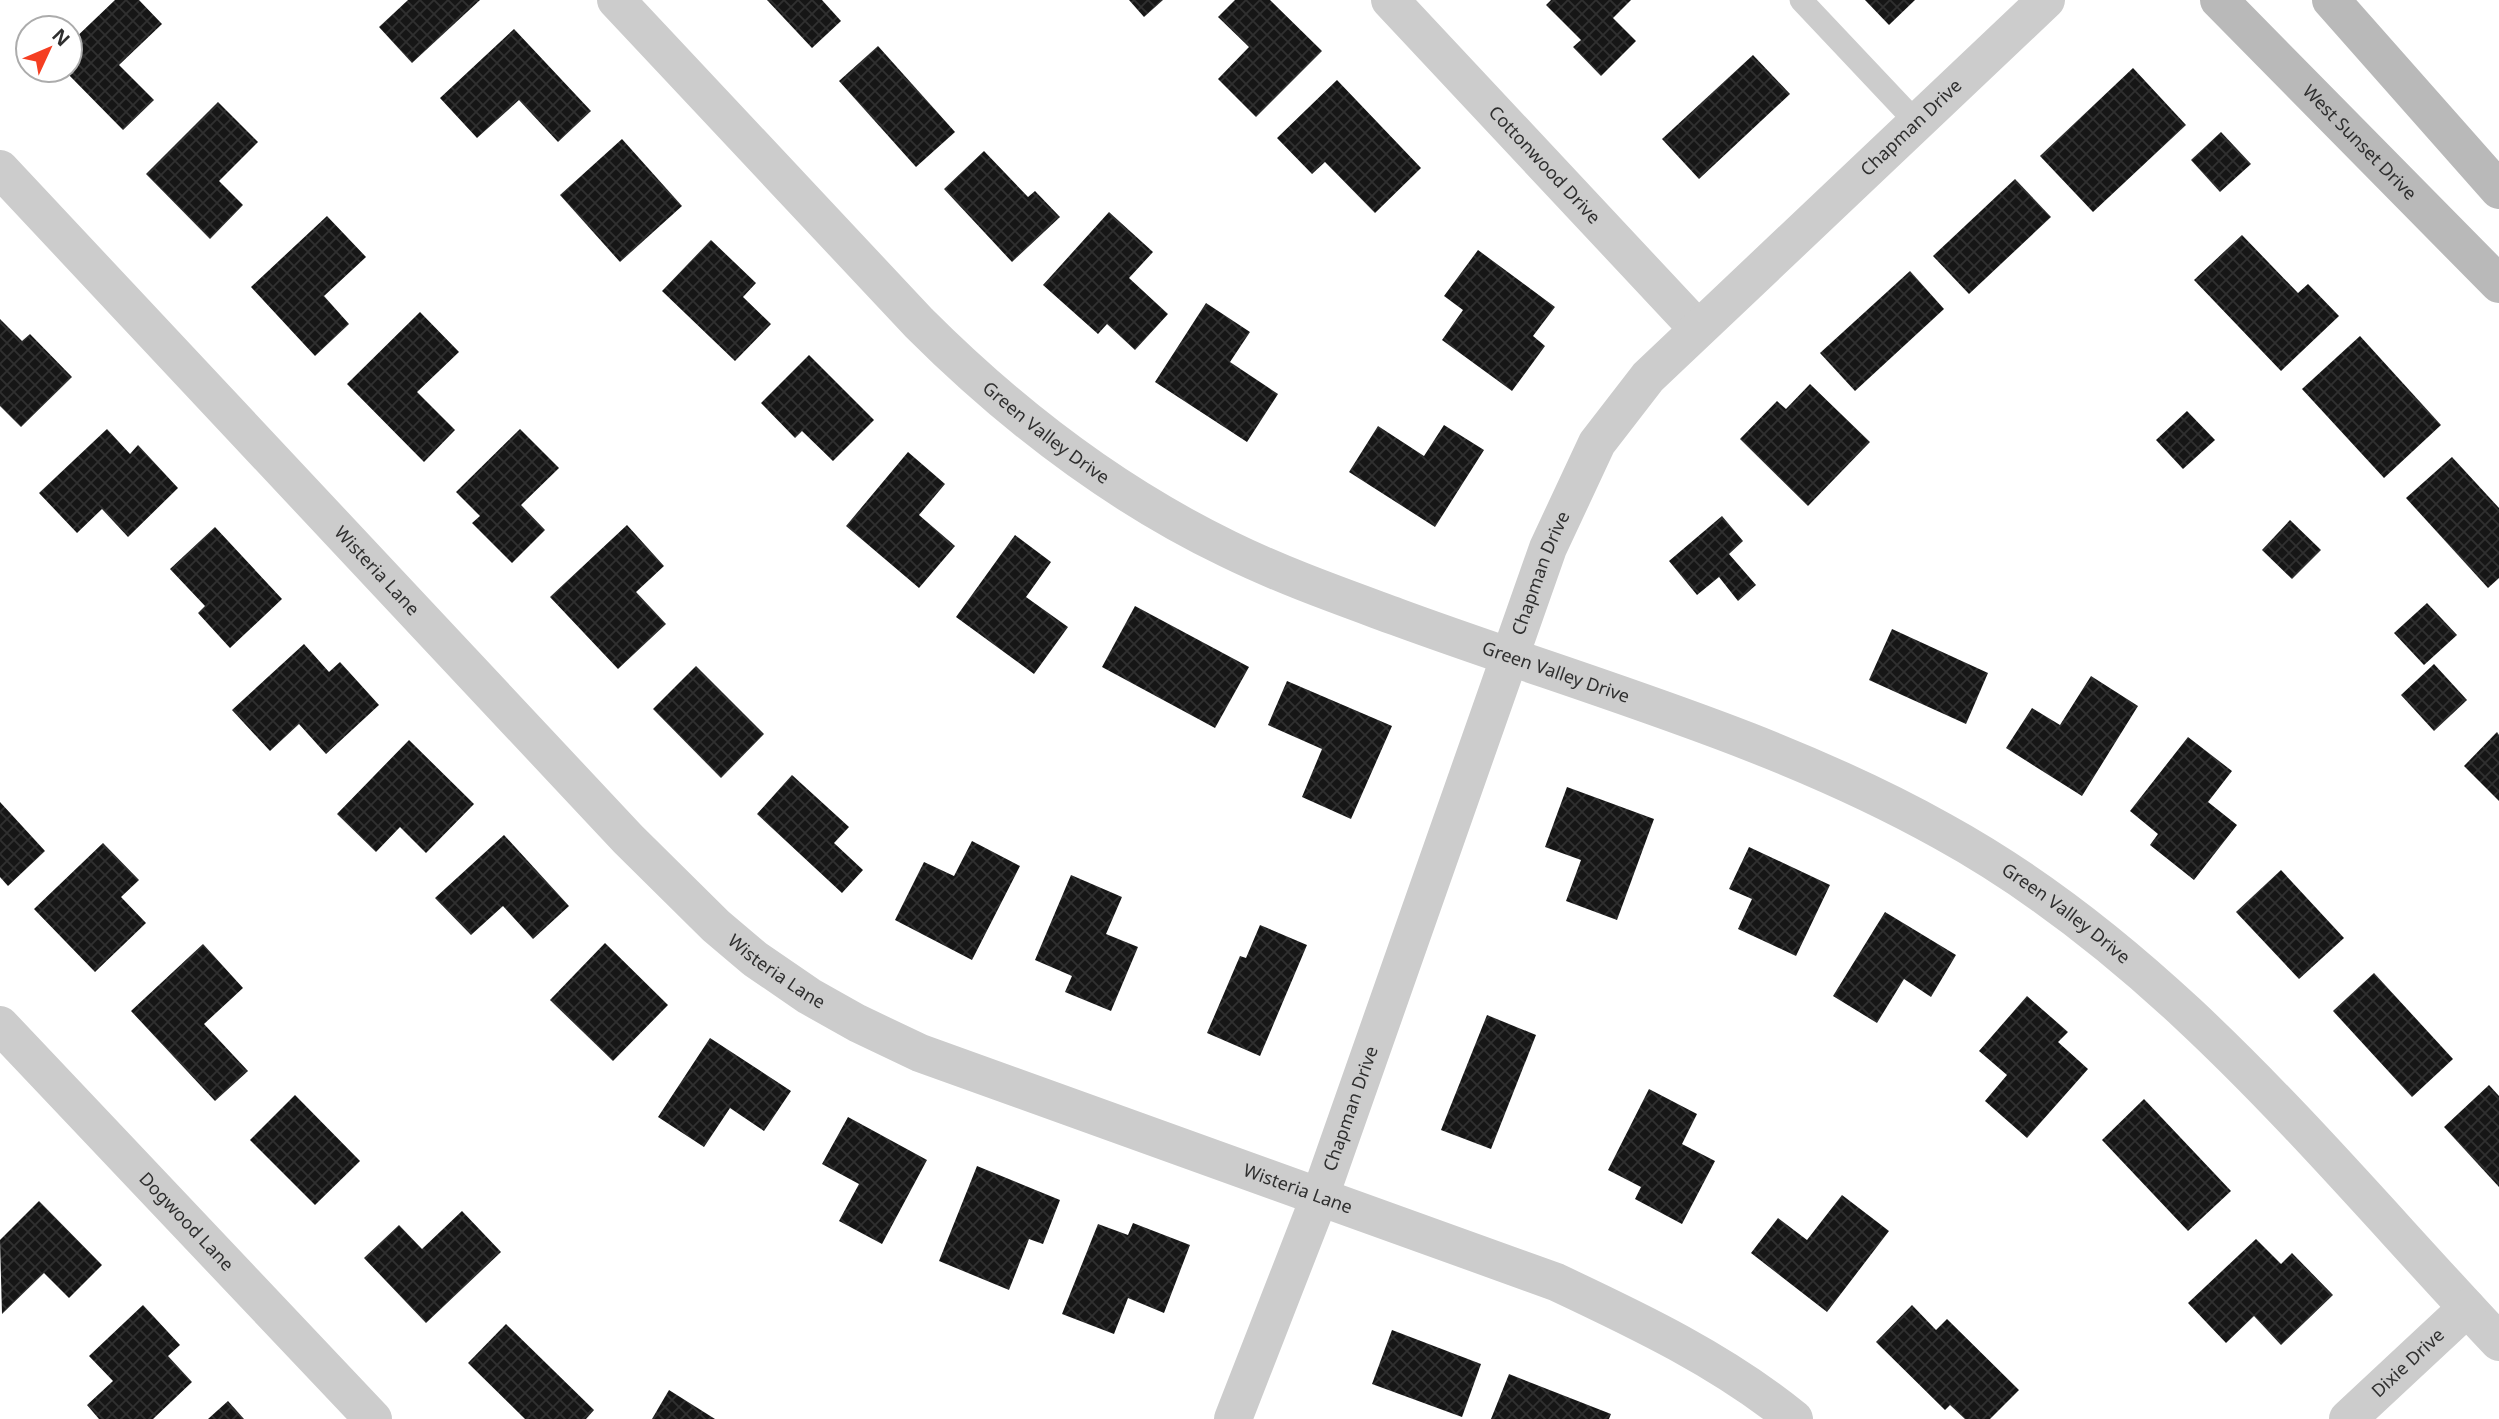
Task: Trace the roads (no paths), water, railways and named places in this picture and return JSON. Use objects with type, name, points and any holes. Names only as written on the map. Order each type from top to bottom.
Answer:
[{"type":"main road","name":"West Sunset Drive","points":[[2219,0],[2499,284]]},
{"type":"main road","points":[[2331,0],[2499,190]]},
{"type":"street","name":"Green Valley Drive","points":[[616,0],[919,323],[966,369],[1060,448],[1176,523],[1309,586],[1765,749],[1848,783],[1942,831],[2017,875],[2095,932],[2179,1002],[2499,1342]]},
{"type":"street","name":"Cottonwood Drive","points":[[1390,0],[1698,328]]},
{"type":"street","name":"Chapman Drive","points":[[1233,1419],[1320,1196],[1548,548],[1597,443],[1648,377],[2046,0]]},
{"type":"street","name":"Wisteria Lane","points":[[0,169],[628,839],[716,926],[755,959],[808,996],[920,1053],[1556,1282],[1639,1320],[1729,1371],[1794,1419]]},
{"type":"street","name":"Dogwood Lane","points":[[0,1025],[373,1419]]},
{"type":"street","name":"Dixie Drive","points":[[2348,1419],[2467,1308]]},
{"type":"lane","points":[[1801,0],[1917,123]]}]
